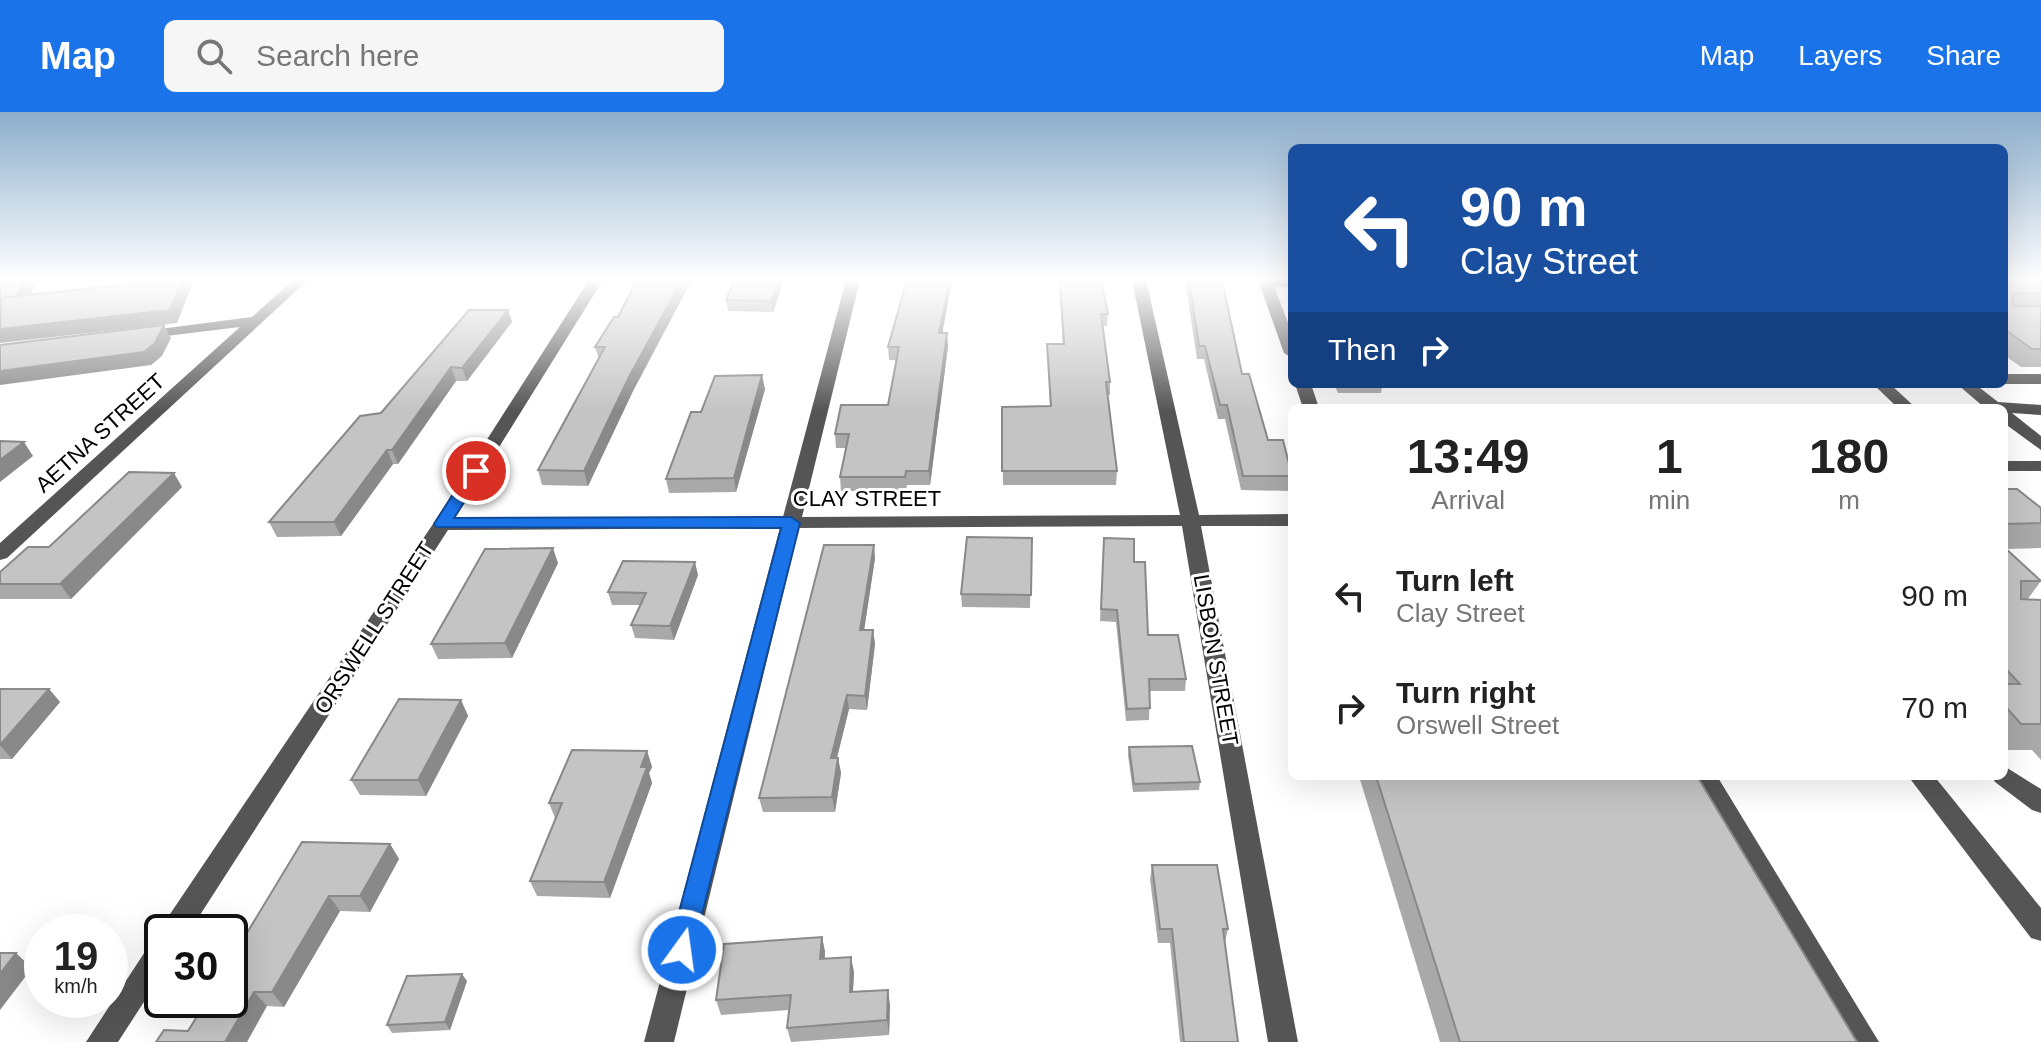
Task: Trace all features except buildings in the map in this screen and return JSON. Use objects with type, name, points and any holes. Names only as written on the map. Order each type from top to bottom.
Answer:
[{"type":"street","points":[[120,337],[236,323]]},
{"type":"street","name":"AETNA STREET","points":[[0,554],[253,323]]},
{"type":"street","name":"ORSWELL STREET","points":[[186,914],[442,524],[569,323]]},
{"type":"street","points":[[659,1042],[842,323]]},
{"type":"street","name":"LISBON STREET","points":[[1148,323],[1191,521],[1283,1042]]},
{"type":"street","points":[[2008,379],[2041,379]]},
{"type":"street","points":[[1886,388],[1904,404]]},
{"type":"street","points":[[1970,388],[1990,404]]},
{"type":"street","points":[[2008,410],[2041,410]]},
{"type":"street","points":[[2008,419],[2041,445]]},
{"type":"street","points":[[2008,466],[2041,466]]},
{"type":"street","name":"CLAY STREET","points":[[442,524],[1288,520]]},
{"type":"street","points":[[2008,778],[2041,803]]},
{"type":"street","points":[[1706,780],[1864,1042]]},
{"type":"street","points":[[1923,780],[2041,929]]},
{"type":"street","points":[[101,1042],[144,977]]},
{"type":"route","points":[[476,471],[442,524],[791,523],[682,950]]}]
